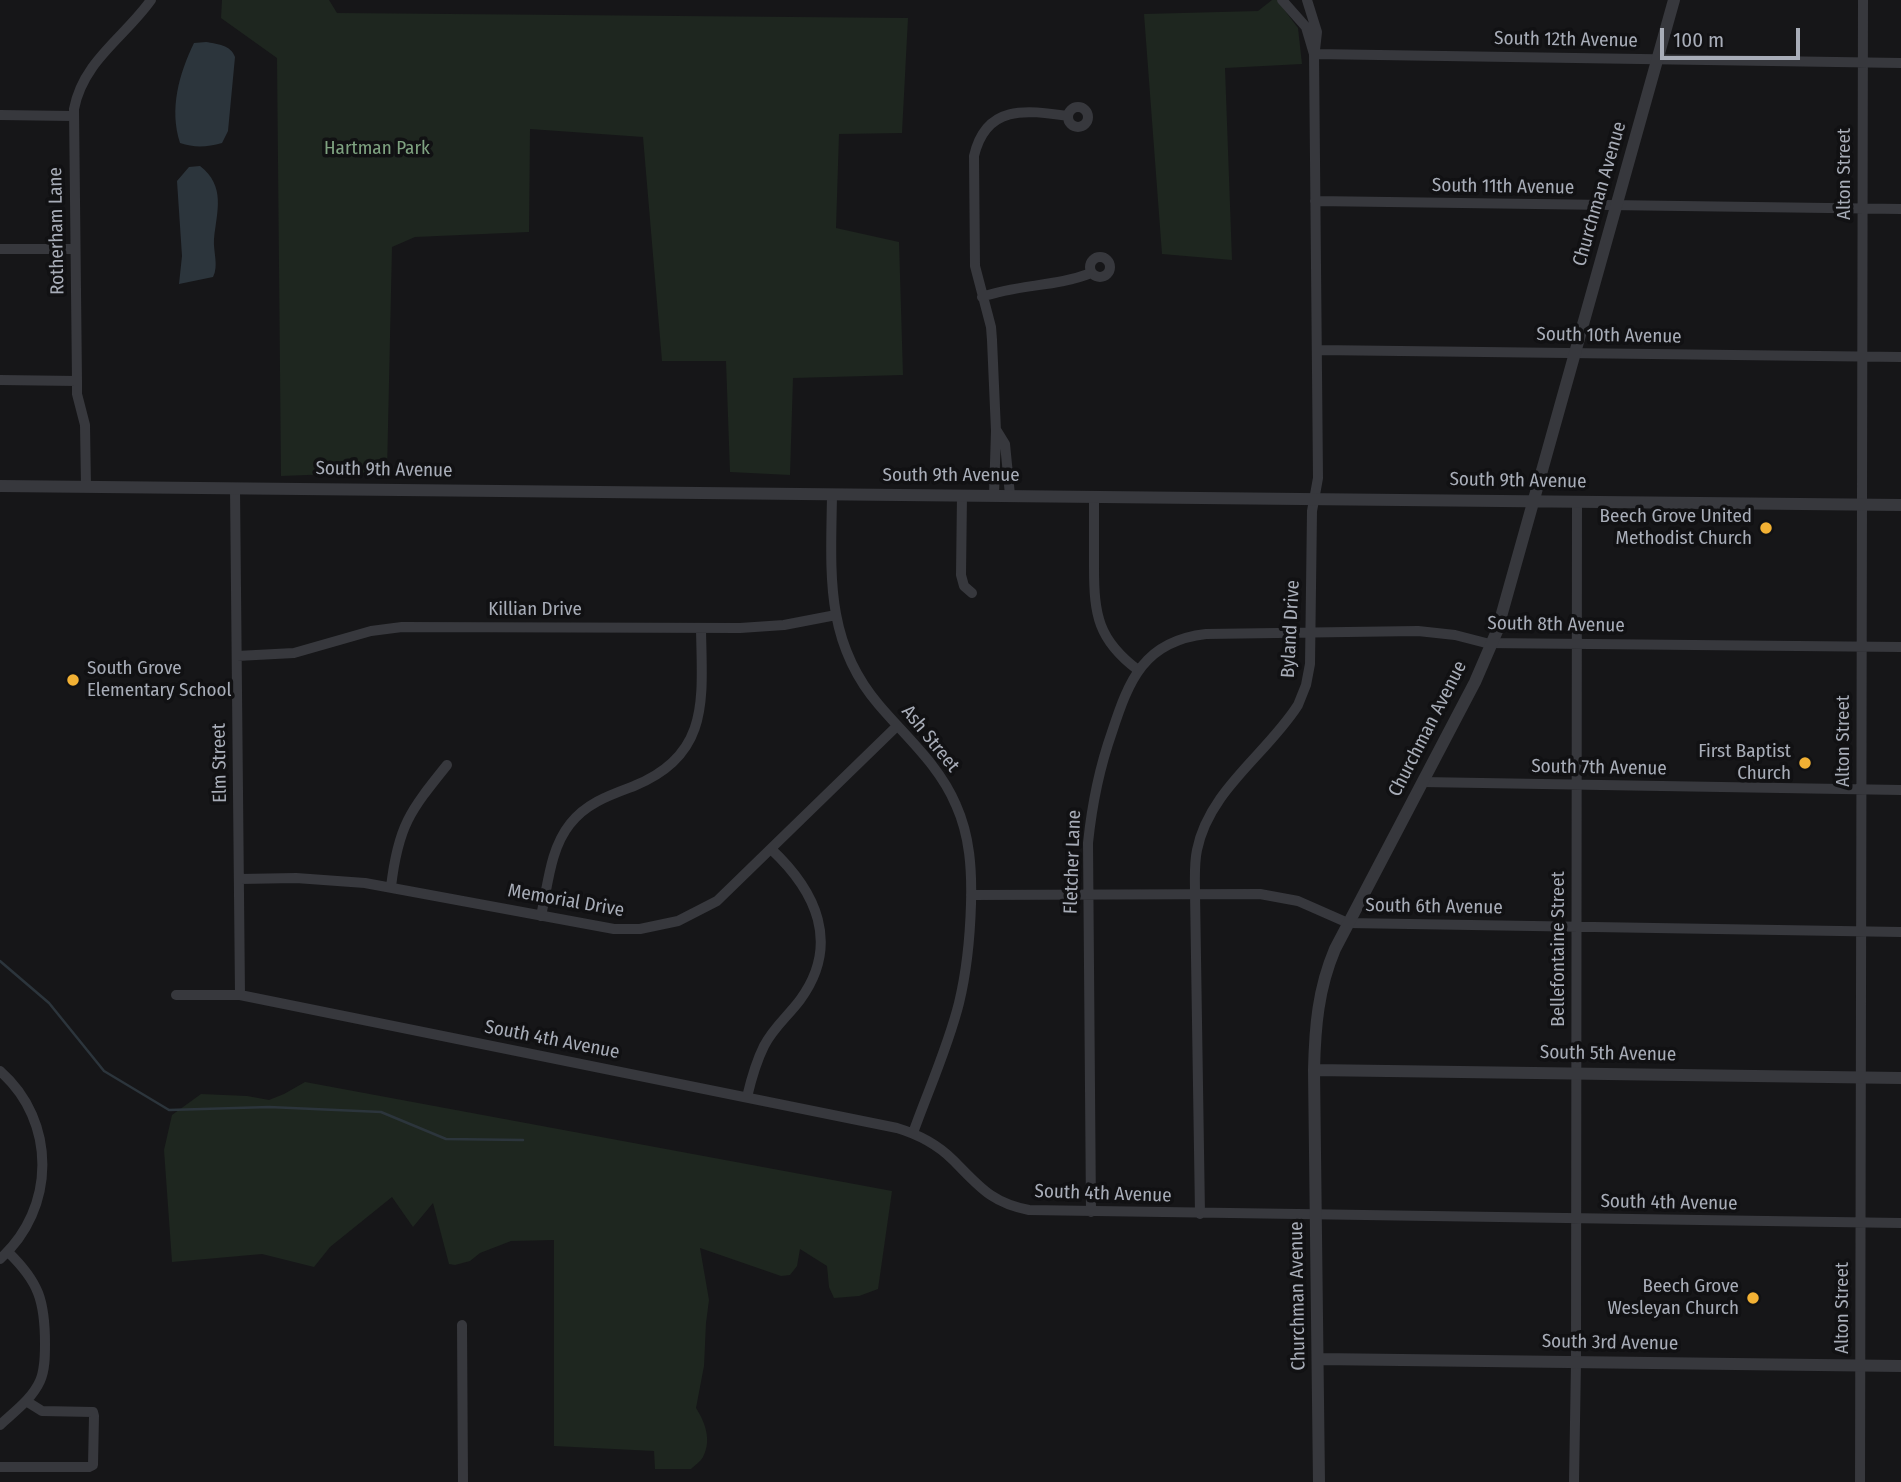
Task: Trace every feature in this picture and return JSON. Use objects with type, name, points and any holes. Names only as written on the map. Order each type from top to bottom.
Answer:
[{"type":"street","name":"Rotherham Lane","points":[[86,486],[85,425],[77,394],[74,116],[83,79],[151,0]]},
{"type":"street","points":[[1282,0],[1306,27],[1314,54]]},
{"type":"street","name":"Byland Drive","points":[[1200,1214],[1195,893],[1197,852],[1210,816],[1291,716],[1302,697],[1309,673],[1312,511],[1318,484],[1314,54],[1317,32],[1307,0]]},
{"type":"street","name":"Churchman Avenue","points":[[1319,1482],[1314,1070],[1319,999],[1329,963],[1348,923],[1493,642],[1674,0]]},
{"type":"street","name":"Alton Street","points":[[1860,1482],[1863,0]]},
{"type":"street","name":"South 12th Avenue","points":[[1314,54],[1901,63]]},
{"type":"street","points":[[994,495],[996,431],[991,327],[975,257],[974,156],[987,129],[1008,114],[1025,111],[1068,116]]},
{"type":"street","points":[[0,116],[74,116]]},
{"type":"street","name":"South 11th Avenue","points":[[1315,201],[1901,209]]},
{"type":"street","points":[[0,249],[75,249]]},
{"type":"street","points":[[982,297],[1009,289],[1068,282],[1091,273]]},
{"type":"street","name":"South 10th Avenue","points":[[1317,350],[1901,357]]},
{"type":"street","points":[[0,380],[77,381]]},
{"type":"street","points":[[996,431],[1005,444],[1010,495]]},
{"type":"street","name":"South 9th Avenue","points":[[0,486],[1901,505]]},
{"type":"street","name":"Elm Street","points":[[235,488],[240,995]]},
{"type":"street","name":"Ash Street","points":[[832,494],[831,578],[839,634],[863,685],[938,772],[957,807],[967,840],[971,895],[969,950],[959,1002],[913,1133]]},
{"type":"street","points":[[962,495],[961,575],[964,586],[972,593]]},
{"type":"street","points":[[1094,496],[1096,611],[1109,643],[1123,659],[1138,670]]},
{"type":"street","name":"Bellefontaine Street","points":[[1574,1482],[1577,1219],[1577,501]]},
{"type":"street","name":"Killian Drive","points":[[237,656],[294,653],[371,631],[402,627],[767,627],[835,615]]},
{"type":"street","points":[[541,916],[554,856],[573,820],[597,801],[659,774],[676,761],[691,739],[702,706],[701,628]]},
{"type":"street","name":"South 8th Avenue","points":[[1138,670],[1164,647],[1192,636],[1214,633],[1418,631],[1493,642],[1901,647]]},
{"type":"street","name":"Fletcher Lane","points":[[1091,1212],[1088,843],[1098,775],[1126,689],[1138,670]]},
{"type":"street","name":"Memorial Drive","points":[[240,879],[318,878],[390,887],[598,928],[628,930],[678,921],[717,901],[897,726]]},
{"type":"street","points":[[390,887],[397,845],[406,821],[447,765]]},
{"type":"street","name":"South 7th Avenue","points":[[1422,782],[1901,790]]},
{"type":"street","points":[[747,1097],[752,1075],[764,1046],[805,993],[815,970],[819,948],[819,922],[810,894],[791,868],[771,849]]},
{"type":"street","name":"South 6th Avenue","points":[[971,895],[1251,893],[1298,901],[1348,923],[1901,932]]},
{"type":"street","name":"South 4th Avenue","points":[[176,995],[240,995],[892,1127],[913,1133],[940,1149],[979,1188],[1000,1202],[1030,1210],[1901,1223]]},
{"type":"street","name":"South 5th Avenue","points":[[1314,1070],[1901,1078]]},
{"type":"street","points":[[0,1071],[15,1086],[32,1112],[41,1142],[43,1161],[42,1185],[33,1215],[25,1231],[4,1256],[23,1267],[36,1284],[44,1314],[44,1367],[39,1383],[26,1401],[0,1425]]},
{"type":"street","points":[[462,1325],[463,1482]]},
{"type":"street","name":"South 3rd Avenue","points":[[1318,1359],[1901,1366]]},
{"type":"street","points":[[0,1467],[93,1465],[93,1412],[42,1411],[26,1401]]},
{"type":"green space","name":"Hartman Park","points":[[222,0],[329,0],[337,13],[908,18],[902,133],[839,134],[836,228],[899,242],[903,375],[793,378],[790,475],[730,472],[726,361],[662,361],[643,137],[530,129],[529,232],[415,237],[392,247],[387,472],[281,476],[277,58],[221,18]]},
{"type":"green space","points":[[1272,0],[1277,0],[1298,28],[1302,64],[1225,68],[1232,260],[1162,254],[1144,14],[1258,11]]},
{"type":"green space","points":[[305,1082],[892,1191],[878,1289],[859,1296],[834,1298],[829,1287],[827,1266],[800,1249],[797,1266],[790,1275],[781,1276],[700,1248],[709,1300],[704,1366],[696,1408],[705,1425],[707,1438],[702,1459],[691,1469],[655,1469],[654,1451],[554,1446],[554,1240],[511,1241],[480,1253],[470,1261],[449,1264],[433,1203],[413,1227],[392,1197],[330,1247],[314,1267],[262,1254],[172,1262],[164,1150],[172,1115],[201,1094],[269,1100]]},
{"type":"shaded area","points":[[206,42],[227,48],[235,57],[228,131],[222,143],[191,146],[180,143],[175,117],[177,92],[194,43]]},
{"type":"shaded area","points":[[200,166],[214,182],[217,191],[214,244],[216,268],[213,277],[179,284],[182,256],[177,181],[189,167]]},
{"type":"waterway","points":[[0,961],[49,1003],[104,1071],[169,1110],[269,1107],[381,1112],[446,1139],[523,1140]]},
{"type":"place","name":"Beech Grove United Methodist Church","points":[[1766,528]]},
{"type":"place","name":"South Grove Elementary School","points":[[73,680]]},
{"type":"place","name":"First Baptist Church","points":[[1805,763]]},
{"type":"place","name":"Beech Grove Wesleyan Church","points":[[1753,1298]]}]
